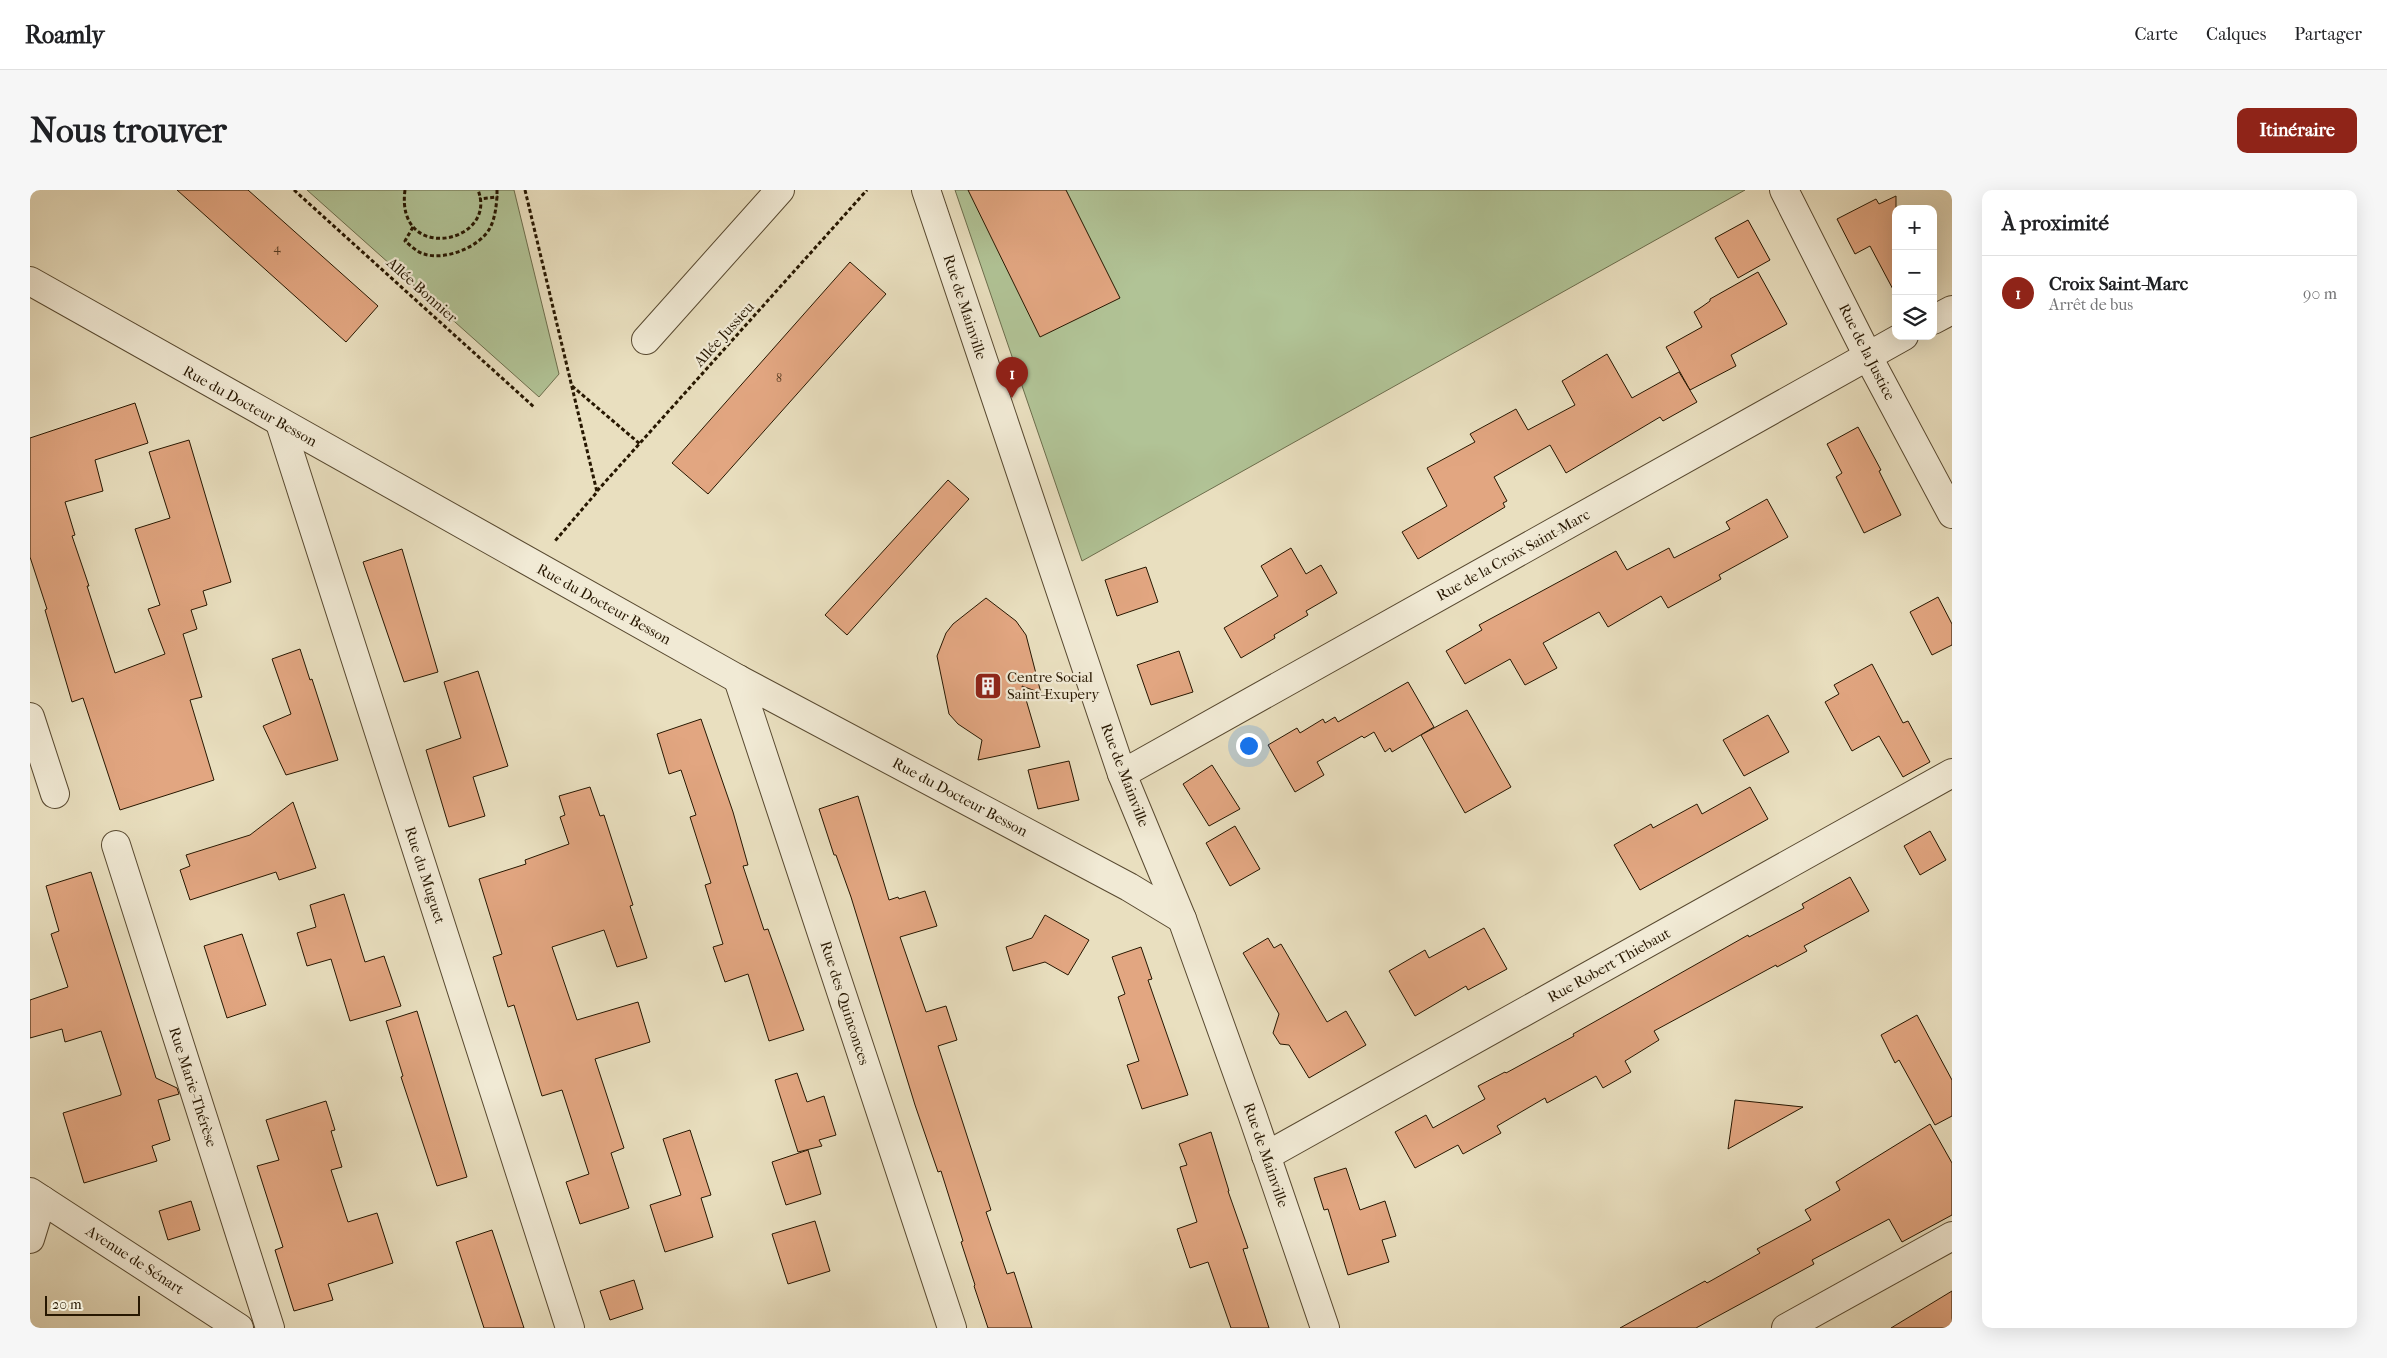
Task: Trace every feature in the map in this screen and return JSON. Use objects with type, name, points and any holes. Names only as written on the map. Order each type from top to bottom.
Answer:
[{"type":"street","points":[[646,340],[780,190]]},
{"type":"street","name":"Rue de Mainville","points":[[926,190],[1122,774],[1182,919],[1266,1156],[1324,1328]]},
{"type":"street","name":"Rue de la Justice","points":[[1784,190],[1868,356],[1952,514]]},
{"type":"street","name":"Rue du Docteur Besson","points":[[30,281],[738,679],[1128,887],[1182,919]]},
{"type":"street","points":[[1937,318],[1952,310]]},
{"type":"street","name":"Rue de la Croix Saint-Marc","points":[[1122,774],[1897,340]]},
{"type":"street","name":"Rue du Muguet","points":[[280,423],[570,1328]]},
{"type":"street","name":"Rue des Quinconces","points":[[738,679],[952,1328]]},
{"type":"street","points":[[30,717],[55,794]]},
{"type":"street","name":"Rue Robert Thiebaut","points":[[1266,1156],[1952,773]]},
{"type":"street","name":"Rue Marie-Thérèse","points":[[116,846],[270,1328]]},
{"type":"street","points":[[30,1239],[36,1196]]},
{"type":"street","name":"Avenue de Sénart","points":[[36,1196],[239,1328]]},
{"type":"street","points":[[1786,1328],[1952,1236]]},
{"type":"path","name":"Allée Bonnier","points":[[294,190],[534,407]]},
{"type":"path","points":[[405,190],[403,203],[406,216],[413,227],[421,233],[436,239],[455,237],[470,227],[476,217],[479,199],[478,190]]},
{"type":"path","points":[[413,227],[405,241],[424,254],[445,256],[462,250],[476,243],[489,230],[495,216],[497,190]]},
{"type":"path","points":[[525,190],[597,492]]},
{"type":"path","name":"Allée Jussieu","points":[[534,565],[867,190]]},
{"type":"path","points":[[479,199],[497,198]]},
{"type":"path","points":[[572,386],[640,444]]},
{"type":"green space","points":[[307,190],[514,190],[559,374],[539,397]]},
{"type":"green space","points":[[955,190],[1745,190],[1082,561]]},
{"type":"building","points":[[177,190],[248,190],[378,306],[346,342]]},
{"type":"building","points":[[968,190],[1066,190],[1120,298],[1040,337]]},
{"type":"building","points":[[1896,196],[1896,205],[1892,205],[1892,287],[1870,246],[1855,254],[1837,219],[1876,199],[1879,204]]},
{"type":"building","points":[[1748,220],[1770,260],[1738,278],[1715,238]]},
{"type":"building","points":[[850,262],[886,294],[708,494],[672,463]]},
{"type":"building","points":[[1758,272],[1787,324],[1731,355],[1736,366],[1690,390],[1666,347],[1702,327],[1694,312],[1710,301],[1710,299]]},
{"type":"building","points":[[1607,354],[1632,398],[1679,372],[1697,402],[1663,421],[1660,417],[1566,473],[1550,445],[1494,477],[1507,501],[1503,503],[1505,507],[1418,559],[1402,532],[1447,506],[1427,468],[1475,442],[1470,434],[1516,409],[1528,430],[1575,405],[1562,381]]},
{"type":"building","points":[[135,403],[148,443],[95,460],[103,491],[65,502],[75,535],[72,536],[115,673],[165,654],[148,609],[160,605],[135,529],[170,518],[149,452],[189,440],[231,582],[203,591],[207,605],[191,610],[197,629],[183,634],[202,697],[190,700],[214,780],[120,810],[83,698],[72,702],[45,610],[47,609],[30,557],[30,438]]},
{"type":"building","points":[[1858,427],[1881,470],[1879,471],[1901,515],[1864,533],[1836,477],[1842,473],[1827,444]]},
{"type":"building","points":[[948,480],[969,499],[847,635],[825,615]]},
{"type":"building","points":[[1767,499],[1788,537],[1719,575],[1721,579],[1668,608],[1661,596],[1608,627],[1599,612],[1543,643],[1557,668],[1525,685],[1510,659],[1465,684],[1446,651],[1482,630],[1479,625],[1616,551],[1627,570],[1669,548],[1674,558],[1730,529],[1726,522]]},
{"type":"building","points":[[1291,548],[1306,574],[1321,565],[1337,593],[1306,611],[1308,615],[1274,635],[1275,638],[1241,658],[1224,628],[1278,596],[1261,566]]},
{"type":"building","points":[[402,549],[438,672],[404,682],[363,562]]},
{"type":"building","points":[[1146,567],[1158,602],[1117,616],[1105,580]]},
{"type":"building","points":[[1938,597],[1952,624],[1952,645],[1932,655],[1910,612]]},
{"type":"building","name":"Centre Social Saint-Exupery","points":[[986,598],[1016,621],[1026,635],[1041,693],[1022,686],[1040,747],[978,760],[982,740],[958,724],[949,714],[937,656],[946,633],[953,624]]},
{"type":"building","points":[[300,649],[310,680],[312,679],[338,760],[286,775],[263,726],[291,714],[272,659]]},
{"type":"building","points":[[1179,651],[1193,692],[1151,705],[1137,665]]},
{"type":"building","points":[[1872,664],[1903,723],[1908,721],[1930,762],[1903,777],[1879,736],[1852,751],[1825,702],[1839,694],[1834,685]]},
{"type":"building","points":[[478,671],[508,766],[473,777],[485,816],[449,827],[426,750],[461,738],[444,682]]},
{"type":"building","points":[[1408,682],[1434,727],[1392,752],[1390,748],[1385,752],[1374,732],[1364,738],[1362,736],[1317,762],[1324,775],[1295,792],[1268,745],[1297,728],[1300,733],[1323,719],[1325,723],[1335,717],[1338,722]]},
{"type":"building","points":[[1467,710],[1511,787],[1465,813],[1421,735]]},
{"type":"building","points":[[1768,715],[1789,752],[1744,776],[1723,740]]},
{"type":"building","points":[[701,719],[733,812],[748,865],[743,866],[764,930],[768,929],[804,1030],[769,1041],[748,974],[725,982],[713,947],[723,944],[705,885],[711,883],[690,817],[696,815],[681,770],[669,774],[657,734]]},
{"type":"building","points":[[1069,761],[1079,800],[1038,809],[1028,770]]},
{"type":"building","points":[[1212,765],[1240,809],[1209,826],[1183,784]]},
{"type":"building","points":[[590,787],[600,816],[604,815],[633,905],[630,906],[647,958],[617,967],[604,930],[552,947],[577,1020],[638,1002],[650,1042],[595,1059],[624,1148],[611,1153],[629,1208],[580,1224],[566,1182],[589,1174],[562,1090],[542,1096],[514,1005],[508,1007],[493,957],[502,954],[479,879],[526,864],[525,860],[569,844],[560,817],[565,815],[559,796]]},
{"type":"building","points":[[1750,787],[1768,819],[1640,890],[1614,845],[1651,824],[1653,828],[1697,804],[1702,814]]},
{"type":"building","points":[[858,796],[889,900],[925,891],[937,926],[900,937],[926,1012],[946,1006],[957,1040],[938,1046],[991,1210],[986,1212],[1007,1274],[1014,1272],[1032,1328],[988,1328],[974,1286],[961,1242],[963,1241],[941,1171],[938,1172],[915,1105],[851,897],[836,855],[834,855],[819,809]]},
{"type":"building","points":[[293,802],[316,868],[279,880],[276,872],[190,900],[180,870],[190,866],[186,855],[250,835]]},
{"type":"building","points":[[1235,826],[1260,869],[1230,886],[1206,843]]},
{"type":"building","points":[[1930,831],[1946,860],[1920,875],[1904,846]]},
{"type":"building","points":[[91,872],[156,1078],[177,1088],[179,1094],[158,1100],[170,1140],[152,1146],[157,1161],[84,1183],[63,1113],[121,1095],[121,1093],[101,1031],[65,1042],[62,1029],[30,1038],[30,1000],[68,987],[51,934],[59,931],[46,886]]},
{"type":"building","points":[[1850,877],[1869,911],[1804,946],[1807,951],[1777,967],[1776,965],[1654,1031],[1659,1040],[1625,1061],[1631,1072],[1603,1088],[1596,1076],[1547,1103],[1545,1098],[1497,1126],[1501,1133],[1463,1154],[1458,1145],[1415,1168],[1395,1132],[1426,1115],[1433,1128],[1485,1099],[1478,1086],[1574,1036],[1573,1034],[1748,935],[1749,937],[1804,908],[1802,904]]},
{"type":"building","points":[[344,894],[365,962],[384,956],[401,1006],[350,1021],[331,959],[307,966],[297,933],[316,927],[310,905]]},
{"type":"building","points":[[1045,915],[1089,940],[1068,975],[1045,962],[1013,971],[1006,947],[1032,938]]},
{"type":"building","points":[[1484,928],[1507,969],[1468,990],[1466,986],[1415,1016],[1389,971],[1425,950],[1429,958]]},
{"type":"building","points":[[242,934],[266,1005],[227,1018],[204,946]]},
{"type":"building","points":[[1268,938],[1274,948],[1281,944],[1327,1022],[1346,1011],[1366,1045],[1309,1078],[1289,1045],[1280,1044],[1273,1033],[1279,1014],[1243,953]]},
{"type":"building","points":[[1141,947],[1152,979],[1148,980],[1188,1095],[1142,1109],[1127,1065],[1139,1061],[1118,997],[1125,994],[1112,957]]},
{"type":"building","points":[[417,1011],[467,1177],[437,1186],[401,1077],[403,1076],[386,1021]]},
{"type":"building","points":[[1917,1015],[1952,1080],[1952,1116],[1935,1125],[1899,1060],[1895,1063],[1881,1035]]},
{"type":"building","points":[[797,1073],[807,1102],[824,1096],[836,1135],[819,1140],[822,1146],[798,1152],[775,1080]]},
{"type":"building","points":[[1735,1100],[1803,1107],[1728,1149]]},
{"type":"building","points":[[326,1101],[335,1130],[331,1131],[342,1167],[331,1170],[348,1222],[377,1213],[393,1263],[328,1284],[333,1300],[294,1311],[275,1250],[283,1247],[257,1166],[279,1160],[266,1120]]},
{"type":"building","points":[[1930,1124],[1952,1163],[1952,1215],[1902,1242],[1889,1219],[1812,1260],[1814,1264],[1696,1328],[1620,1328],[1705,1281],[1707,1283],[1760,1253],[1757,1249],[1811,1220],[1805,1210],[1840,1190],[1836,1182]]},
{"type":"building","points":[[690,1130],[711,1195],[701,1198],[713,1237],[665,1252],[650,1205],[681,1195],[663,1139]]},
{"type":"building","points":[[1211,1132],[1228,1191],[1248,1248],[1243,1249],[1269,1328],[1231,1328],[1208,1262],[1190,1268],[1177,1229],[1197,1222],[1180,1167],[1187,1165],[1179,1144]]},
{"type":"building","points":[[808,1150],[821,1194],[786,1205],[772,1162]]},
{"type":"building","points":[[1346,1168],[1360,1210],[1385,1201],[1396,1236],[1382,1240],[1389,1262],[1348,1275],[1328,1209],[1324,1210],[1314,1178]]},
{"type":"building","points":[[191,1201],[200,1230],[168,1240],[159,1211]]},
{"type":"building","points":[[815,1221],[830,1271],[788,1284],[772,1234]]},
{"type":"building","points":[[492,1230],[524,1328],[484,1328],[456,1242]]},
{"type":"building","points":[[634,1280],[643,1309],[610,1320],[600,1291]]},
{"type":"building","points":[[1952,1291],[1952,1328],[1891,1328]]},
{"type":"place","name":"Croix Saint-Marc","points":[[1012,398]]},
{"type":"place","name":"Centre Social Saint-Exupery","points":[[988,686]]}]
